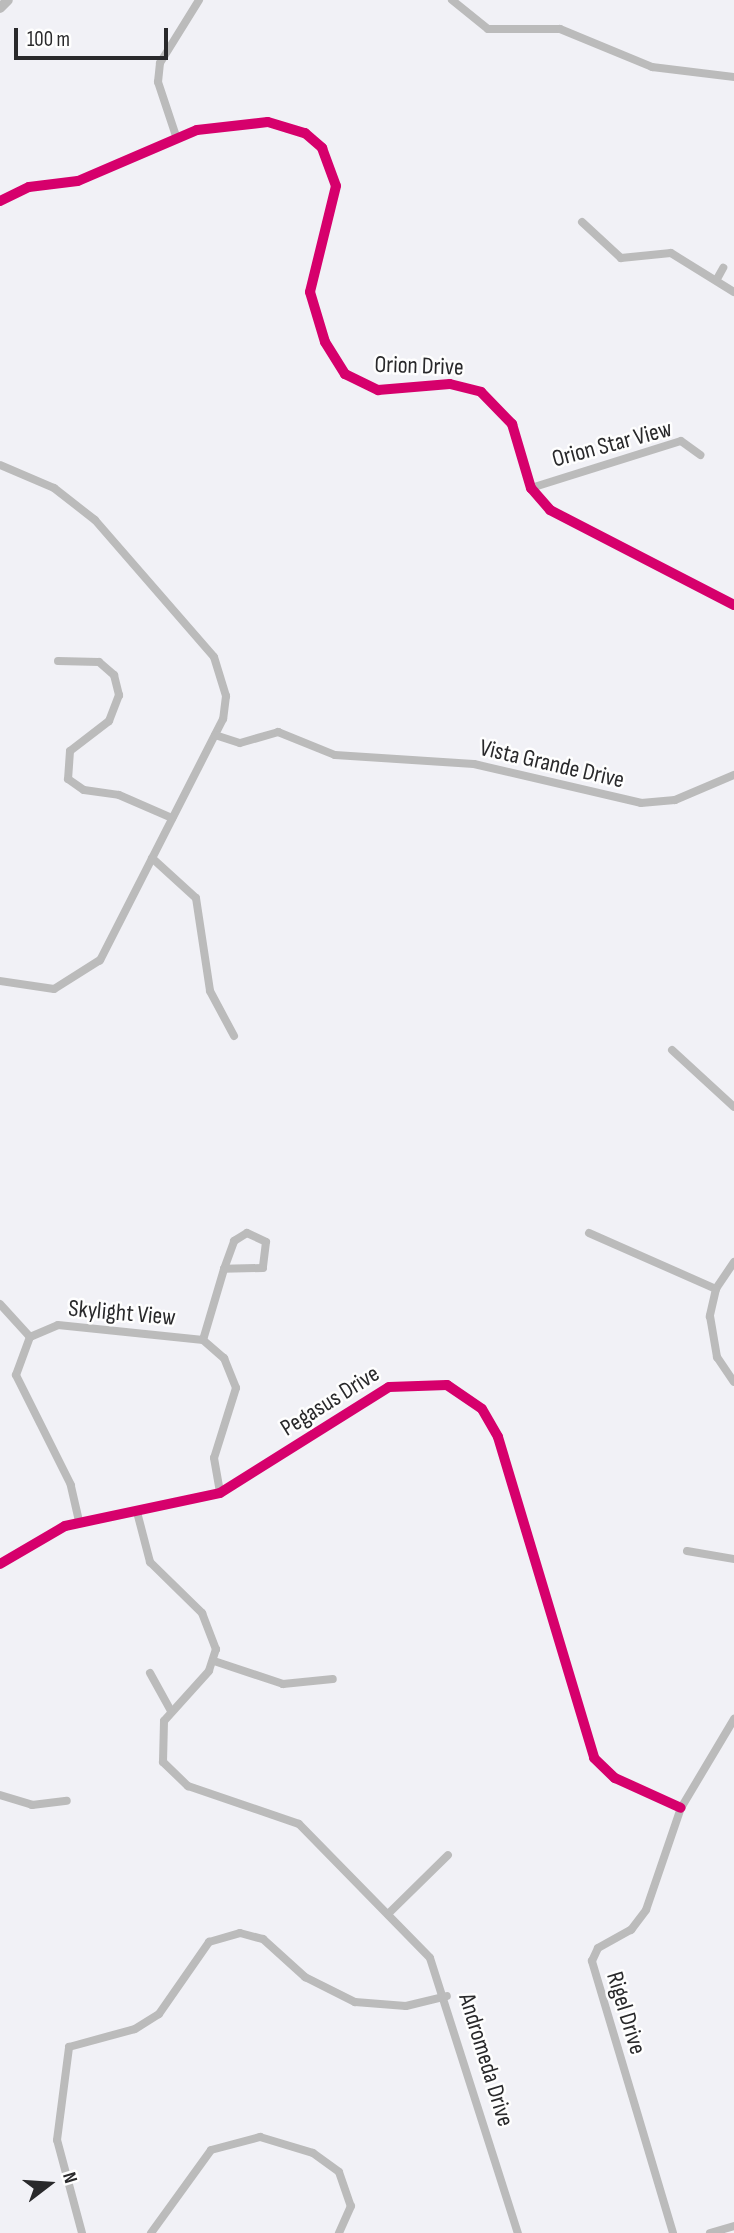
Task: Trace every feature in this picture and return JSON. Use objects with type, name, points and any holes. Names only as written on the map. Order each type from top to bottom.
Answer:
[{"type":"street","points":[[0,8],[8,0]]},
{"type":"street","points":[[176,136],[159,82],[160,63],[199,0]]},
{"type":"street","points":[[452,0],[488,29],[560,29],[652,67],[734,77]]},
{"type":"street","name":"Orion Drive","points":[[0,201],[29,187],[78,181],[176,136],[268,122],[314,141],[336,186],[310,282],[330,354],[366,387],[398,391],[460,385],[491,398],[512,424],[531,488]]},
{"type":"street","points":[[582,222],[621,258],[671,253],[717,279],[734,292]]},
{"type":"street","points":[[717,279],[723,268]]},
{"type":"street","name":"Orion Star View","points":[[531,488],[681,441],[700,455]]},
{"type":"street","points":[[0,465],[83,508],[214,657],[226,696],[215,735],[90,971],[54,989],[0,981]]},
{"type":"street","points":[[531,488],[562,517],[734,605]]},
{"type":"street","points":[[58,661],[99,662],[114,675],[119,695],[109,721],[70,751],[68,779],[84,790],[119,795],[172,818]]},
{"type":"street","name":"Vista Grande Drive","points":[[215,735],[240,743],[278,732],[320,752],[357,757],[474,764],[641,803],[675,800],[734,775]]},
{"type":"street","points":[[152,858],[197,898],[210,991],[234,1036]]},
{"type":"street","points":[[672,1050],[734,1107]]},
{"type":"street","points":[[202,1340],[224,1269],[239,1236],[255,1233],[266,1242],[263,1268],[224,1269]]},
{"type":"street","points":[[589,1233],[716,1289]]},
{"type":"street","points":[[734,1262],[716,1289],[713,1344],[734,1382]]},
{"type":"street","points":[[0,1304],[30,1337],[18,1355],[18,1386],[71,1485],[79,1521]]},
{"type":"street","name":"Skylight View","points":[[30,1337],[70,1325],[202,1340],[230,1367],[236,1388],[214,1458],[220,1493]]},
{"type":"street","name":"Pegasus Drive","points":[[0,1564],[79,1521],[137,1512],[220,1493],[377,1391],[420,1381],[460,1391],[482,1409],[498,1437],[594,1758],[615,1778],[681,1808]]},
{"type":"street","points":[[137,1512],[150,1562],[208,1621],[214,1661],[295,1686],[333,1679]]},
{"type":"street","points":[[687,1551],[734,1559]]},
{"type":"street","name":"Andromeda Drive","points":[[214,1661],[170,1711],[159,1741],[163,1762],[177,1779],[299,1824],[430,1958],[447,1996],[519,2233]]},
{"type":"street","points":[[150,1672],[170,1711]]},
{"type":"street","name":"Rigel Drive","points":[[673,2233],[592,1961],[598,1948],[631,1930],[646,1910],[681,1808],[734,1719]]},
{"type":"street","points":[[0,1795],[32,1805],[67,1801]]},
{"type":"street","points":[[388,1914],[448,1855]]},
{"type":"street","points":[[82,2233],[57,2140],[71,2045],[135,2029],[159,2014],[177,1996],[200,1949],[229,1934],[264,1939],[306,1978],[355,2002],[406,2006],[447,1996]]},
{"type":"street","points":[[151,2233],[211,2150],[260,2137],[313,2153],[339,2172],[351,2206],[340,2233]]},
{"type":"street","points":[[710,2233],[734,2226]]},
{"type":"cycle path","points":[[0,201],[29,187],[78,181],[197,130],[268,122],[305,133],[322,148],[336,186],[310,292],[325,342],[345,374],[378,390],[450,384],[481,392],[512,424],[531,488],[550,510],[734,605]]},
{"type":"cycle path","points":[[0,1564],[65,1526],[220,1493],[389,1387],[447,1385],[482,1409],[498,1437],[594,1758],[615,1778],[681,1808]]}]
